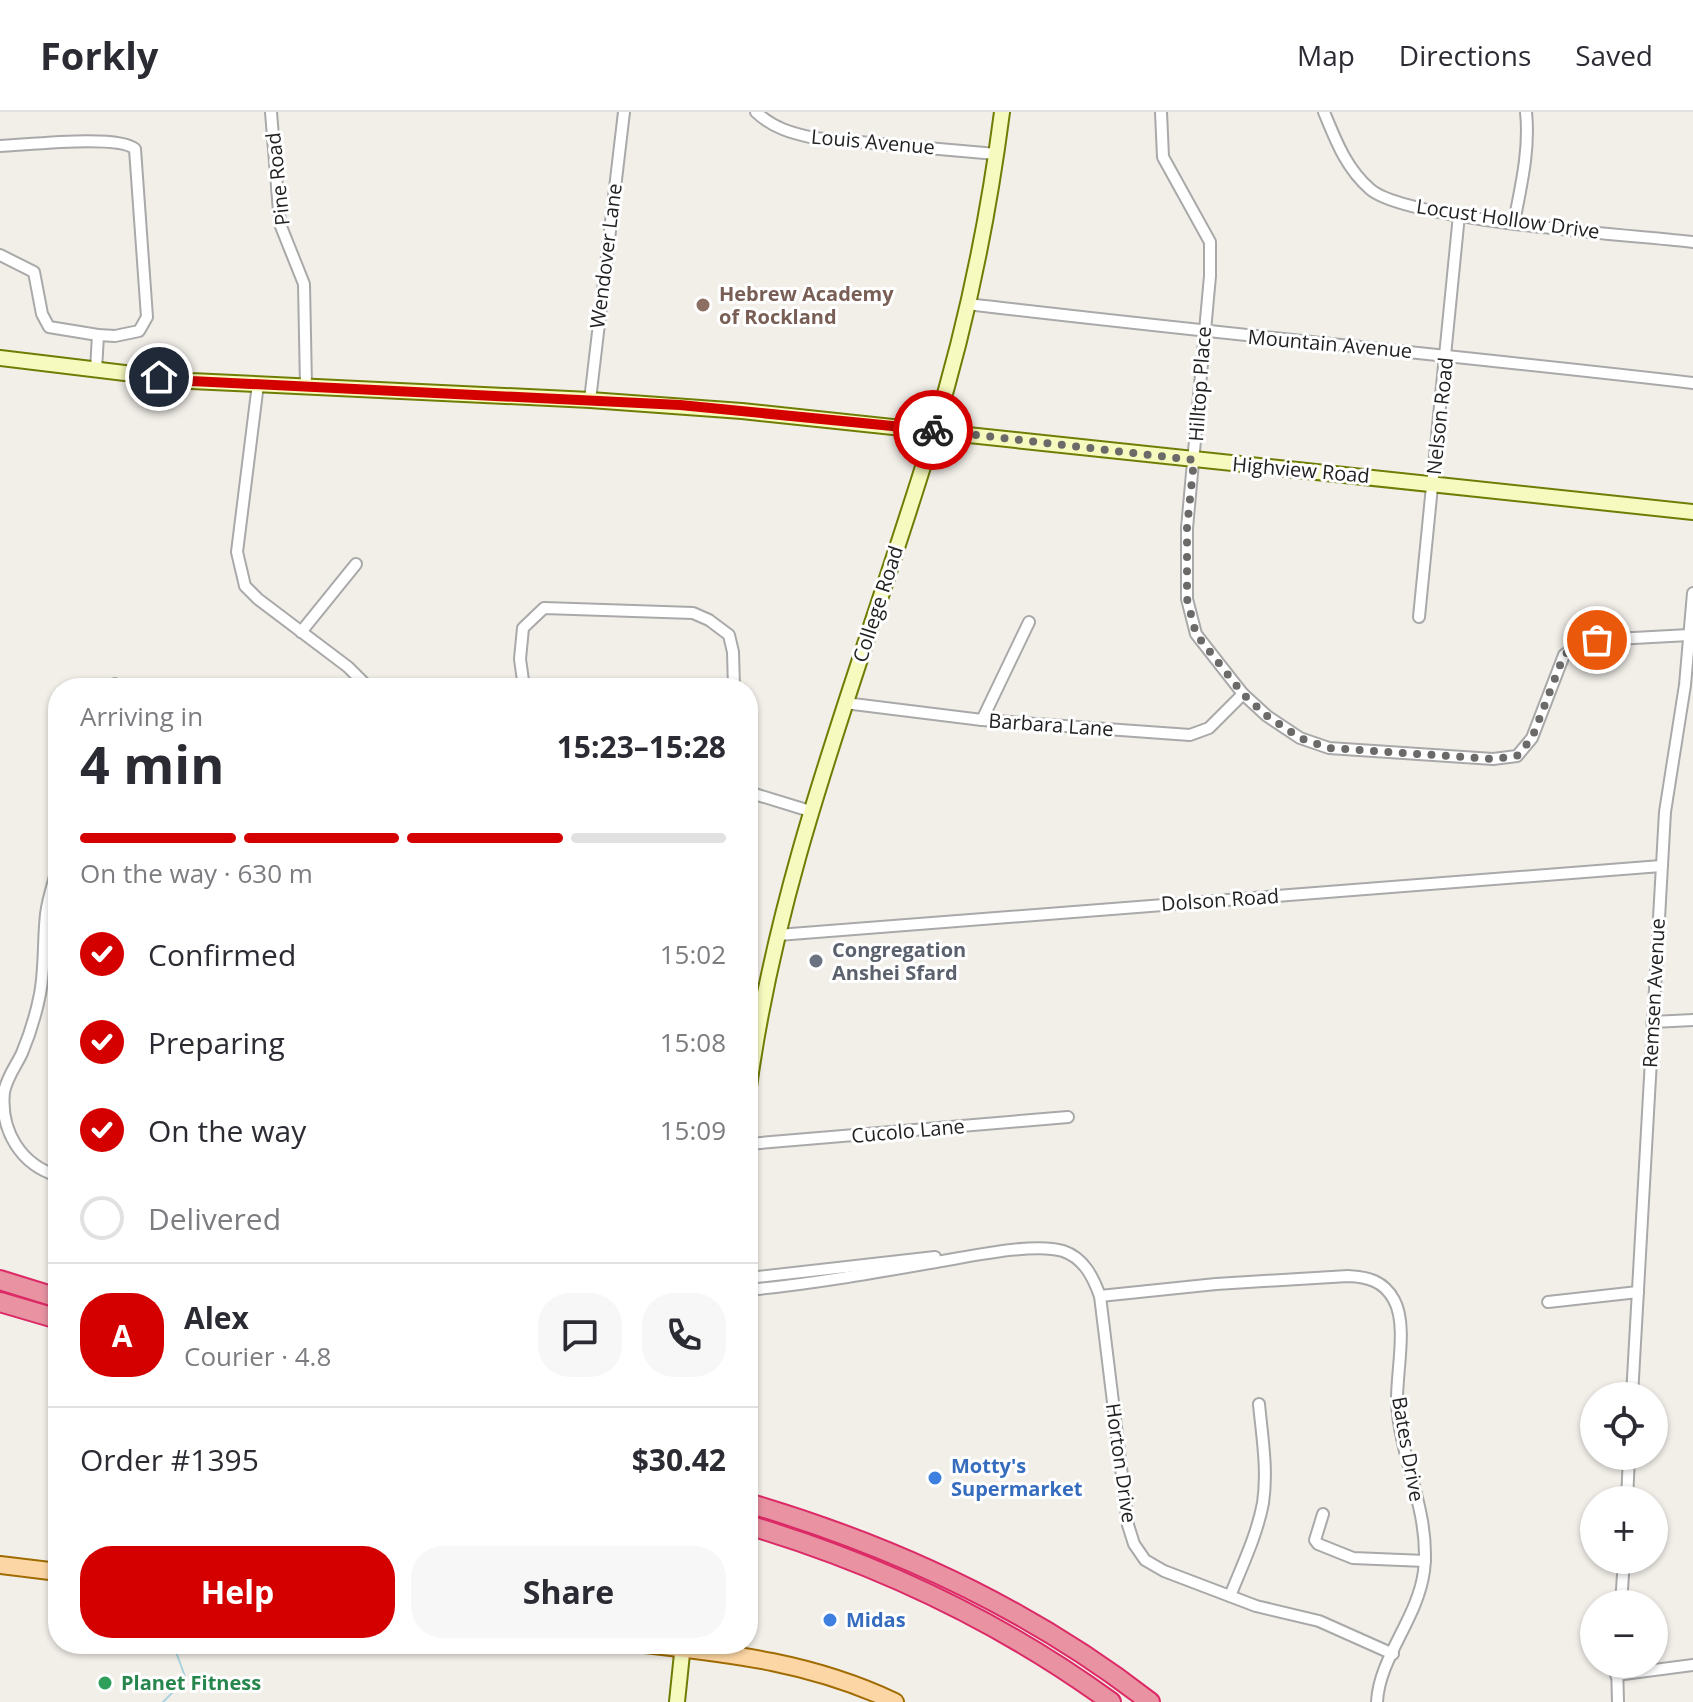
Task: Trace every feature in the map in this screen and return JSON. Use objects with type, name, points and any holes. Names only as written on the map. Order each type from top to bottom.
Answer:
[{"type":"highway","points":[[0,1280],[48,1295]]},
{"type":"highway","points":[[0,1302],[48,1316]]},
{"type":"highway","points":[[758,1506],[850,1536],[942,1574],[1040,1626],[1150,1702]]},
{"type":"highway","points":[[758,1528],[829,1552],[932,1594],[1028,1646],[1111,1702]]},
{"type":"main road","points":[[0,1565],[48,1571]]},
{"type":"main road","points":[[735,1654],[820,1672],[895,1702]]},
{"type":"street","name":"Pine Road","points":[[271,112],[280,224],[304,284],[306,386]]},
{"type":"street","name":"Wendover Lane","points":[[590,400],[624,112]]},
{"type":"street","name":"Louis Avenue","points":[[756,112],[771,125],[814,138],[996,154]]},
{"type":"street","name":"College Road","points":[[758,1018],[810,811],[935,430],[968,304],[1002,112]]},
{"type":"street","name":"Hilltop Place","points":[[1161,112],[1163,157],[1210,242],[1210,276],[1187,528],[1187,599],[1196,634],[1243,694],[1267,716],[1300,738],[1329,748],[1493,759],[1517,756],[1532,738],[1564,655],[1579,644],[1597,640],[1689,635]]},
{"type":"street","name":"Locust Hollow Drive","points":[[1324,112],[1343,160],[1372,191],[1398,204],[1459,215],[1693,242]]},
{"type":"street","points":[[1514,222],[1524,171],[1528,127],[1526,112]]},
{"type":"street","points":[[0,146],[109,141],[129,143],[135,149],[147,317],[139,331],[115,336],[49,327],[42,314],[34,272],[0,255]]},
{"type":"street","name":"Nelson Road","points":[[1419,617],[1459,215]]},
{"type":"street","name":"Mountain Avenue","points":[[968,304],[1693,383]]},
{"type":"street","points":[[96,370],[98,335]]},
{"type":"street","name":"Highview Road","points":[[0,358],[191,381],[590,400],[742,411],[1693,512]]},
{"type":"street","points":[[258,384],[237,552],[245,586],[359,678]]},
{"type":"street","points":[[301,632],[356,564]]},
{"type":"street","name":"Remsen Avenue","points":[[1633,1382],[1665,812],[1689,686],[1693,593]]},
{"type":"street","points":[[523,678],[520,659],[523,628],[544,608],[693,613],[729,635],[734,678]]},
{"type":"street","points":[[982,720],[1029,622]]},
{"type":"street","name":"Barbara Lane","points":[[845,703],[982,720],[1190,735],[1209,728],[1243,694]]},
{"type":"street","points":[[758,795],[810,811]]},
{"type":"street","name":"Dolson Road","points":[[778,935],[1661,866]]},
{"type":"street","points":[[48,906],[41,992],[22,1054],[7,1079],[2,1113],[5,1129],[18,1153],[48,1173]]},
{"type":"street","points":[[1652,1022],[1693,1020]]},
{"type":"street","name":"Cucolo Lane","points":[[758,1143],[1068,1117]]},
{"type":"street","name":"Horton Drive","points":[[758,1288],[973,1256],[1041,1248],[1064,1251],[1083,1263],[1094,1278],[1100,1296],[1128,1525],[1134,1544],[1145,1560],[1164,1571],[1256,1606],[1319,1621],[1393,1654]]},
{"type":"street","name":"Horton Drive","points":[[758,1277],[917,1258],[973,1256]]},
{"type":"street","name":"Bates Drive","points":[[1100,1296],[1216,1284],[1348,1276],[1369,1277],[1383,1286],[1394,1300],[1400,1317],[1397,1402],[1423,1527],[1425,1561],[1418,1598],[1382,1677],[1377,1702]]},
{"type":"street","points":[[1548,1302],[1638,1292]]},
{"type":"street","points":[[1230,1596],[1256,1530],[1263,1503],[1264,1462],[1259,1404]]},
{"type":"street","points":[[1323,1514],[1315,1540],[1318,1544],[1353,1558],[1425,1561]]},
{"type":"street","points":[[677,1702],[682,1654]]},
{"type":"street","points":[[1668,1667],[1693,1665]]},
{"type":"street","points":[[1617,1678],[1618,1702]]},
{"type":"waterway","points":[[163,1702],[186,1679],[177,1654]]},
{"type":"way so far","points":[[933,430],[1194,460],[1187,528],[1187,599],[1196,634],[1243,694],[1267,716],[1300,738],[1329,748],[1493,759],[1517,756],[1532,738],[1564,655],[1579,644],[1597,640]]},
{"type":"place","name":"Hebrew Academy of Rockland","points":[[703,305]]},
{"type":"place","name":"Congregation Anshei Sfard","points":[[816,961]]},
{"type":"place","name":"Motty's Supermarket","points":[[935,1478]]},
{"type":"place","name":"Midas","points":[[830,1620]]},
{"type":"place","name":"Planet Fitness","points":[[105,1683]]},
{"type":"route","points":[[159,377],[680,405],[933,430]]}]
